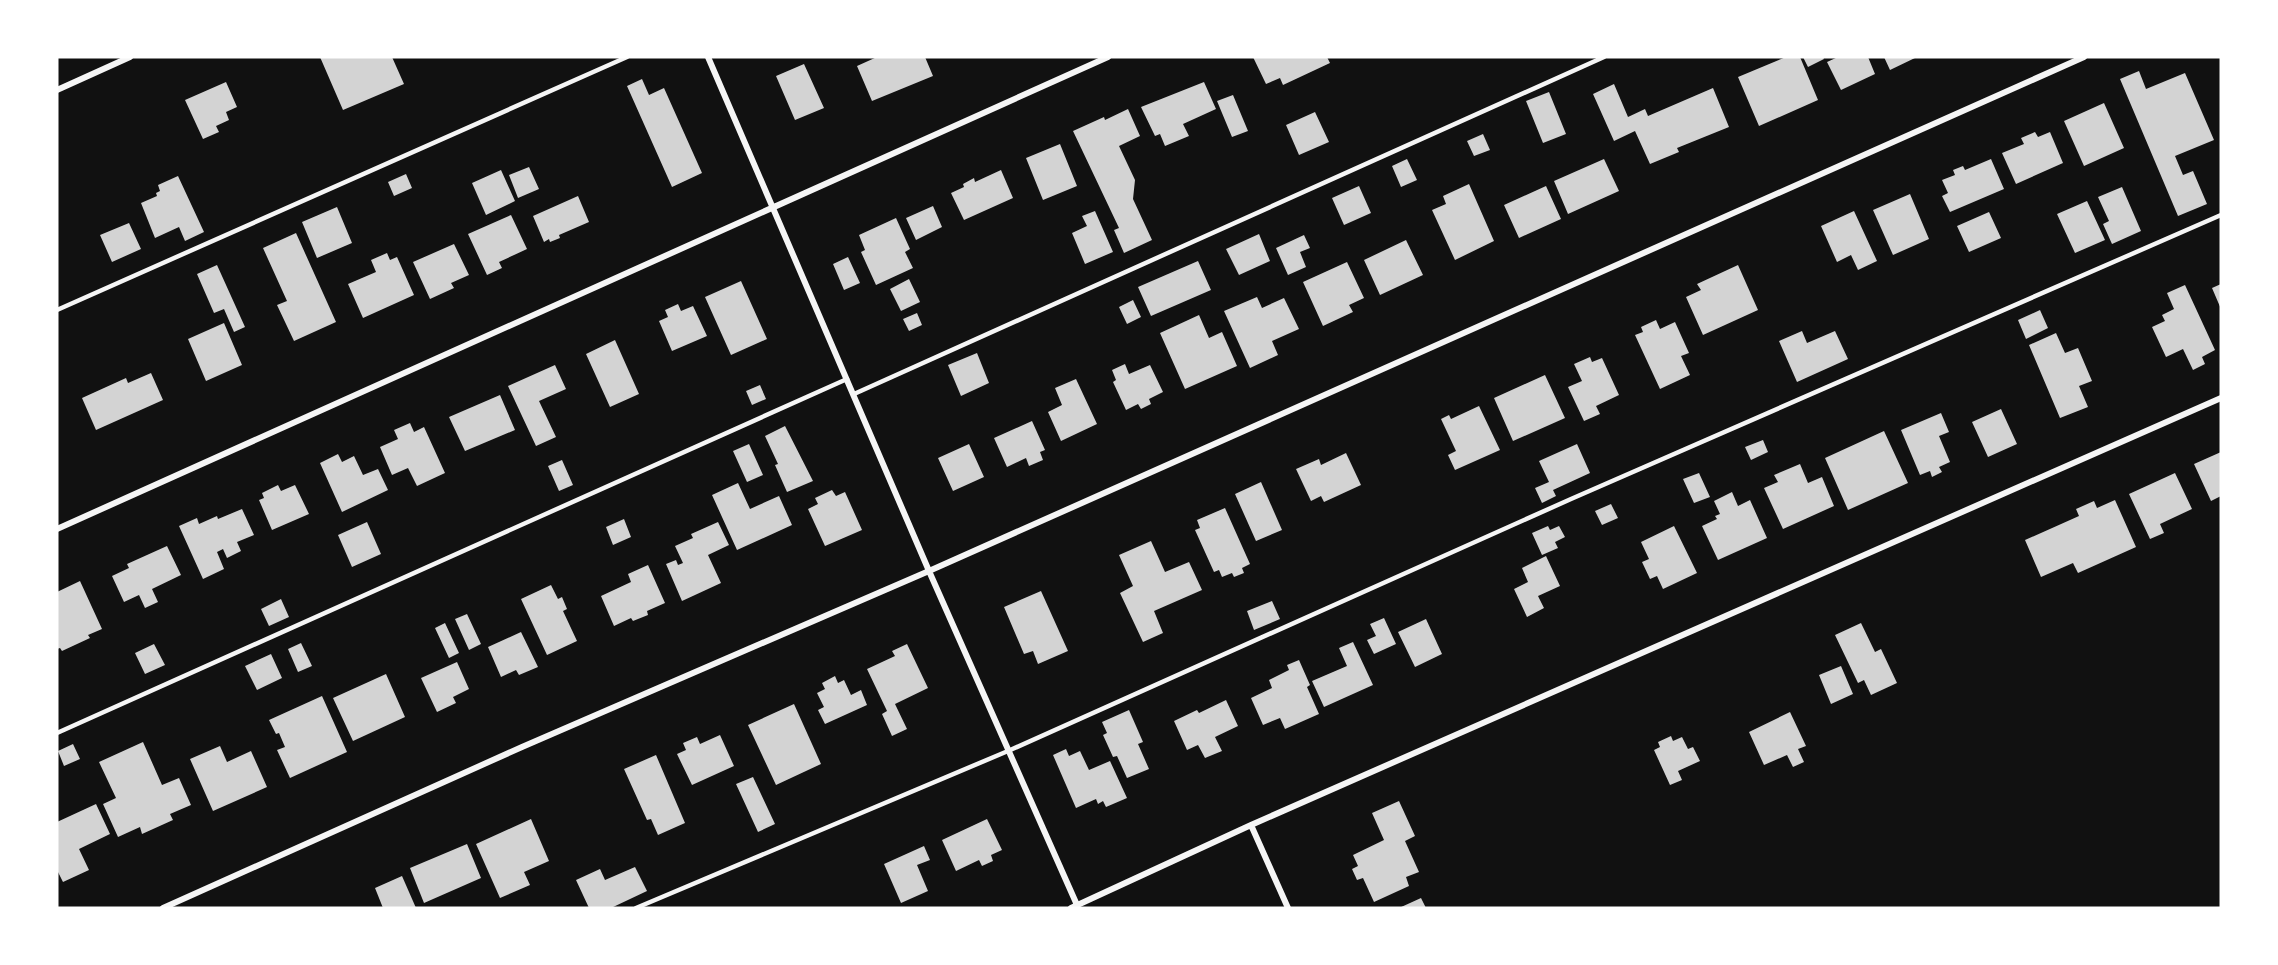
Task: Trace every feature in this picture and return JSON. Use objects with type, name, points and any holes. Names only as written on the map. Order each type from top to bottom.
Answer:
[{"type":"street","points":[[57,90],[130,57]]},
{"type":"street","points":[[708,57],[1074,906],[1251,825],[2221,398]]},
{"type":"street","points":[[57,529],[1108,57]]},
{"type":"street","points":[[163,908],[522,747],[929,571],[2084,57]]},
{"type":"street","points":[[1251,825],[1288,908]]},
{"type":"lane","points":[[57,310],[627,57]]},
{"type":"lane","points":[[854,394],[1604,57]]},
{"type":"lane","points":[[636,908],[1008,751],[1581,494],[2221,215]]},
{"type":"lane","points":[[57,733],[847,379]]},
{"type":"building","points":[[320,57],[392,57],[404,84],[343,110]]},
{"type":"building","points":[[877,57],[925,57],[933,76],[872,101],[857,66]]},
{"type":"building","points":[[1253,57],[1327,57],[1330,63],[1283,85],[1280,78],[1266,84]]},
{"type":"building","points":[[1786,57],[1800,57],[1818,100],[1759,126],[1738,77]]},
{"type":"building","points":[[1803,57],[1823,57],[1824,59],[1808,67]]},
{"type":"building","points":[[1838,57],[1868,57],[1875,74],[1841,90],[1827,62]]},
{"type":"building","points":[[1884,57],[1917,57],[1890,70]]},
{"type":"building","points":[[804,64],[824,108],[795,120],[776,76]]},
{"type":"building","points":[[2139,71],[2146,89],[2185,73],[2214,140],[2175,156],[2183,175],[2193,171],[2207,204],[2178,216],[2120,79]]},
{"type":"building","points":[[642,79],[649,95],[664,88],[702,173],[672,187],[627,86]]},
{"type":"building","points":[[226,82],[237,107],[226,112],[229,120],[216,126],[219,132],[203,139],[185,100]]},
{"type":"building","points":[[1204,82],[1216,109],[1183,124],[1189,136],[1165,146],[1160,134],[1155,136],[1141,107]]},
{"type":"building","points":[[1614,84],[1628,117],[1645,109],[1648,116],[1713,88],[1729,127],[1677,148],[1679,152],[1650,164],[1635,131],[1614,141],[1593,94]]},
{"type":"building","points":[[1549,92],[1566,134],[1543,143],[1526,101]]},
{"type":"building","points":[[1233,95],[1248,131],[1232,137],[1217,101]]},
{"type":"building","points":[[2104,103],[2124,148],[2084,166],[2064,121]]},
{"type":"building","points":[[1128,109],[1140,136],[1119,146],[1135,180],[1133,199],[1152,240],[1124,253],[1114,230],[1119,228],[1073,131]]},
{"type":"building","points":[[1315,112],[1329,142],[1299,155],[1286,125]]},
{"type":"building","points":[[2035,132],[2038,137],[2050,132],[2063,163],[2016,184],[2002,153],[2024,144],[2021,138]]},
{"type":"building","points":[[1483,134],[1490,150],[1474,156],[1467,141]]},
{"type":"building","points":[[1060,144],[1077,186],[1043,200],[1026,158]]},
{"type":"building","points":[[1407,159],[1417,180],[1401,187],[1392,166]]},
{"type":"building","points":[[1604,159],[1619,191],[1568,214],[1554,181]]},
{"type":"building","points":[[1991,159],[2004,189],[1950,212],[1942,196],[1948,193],[1942,180],[1955,175],[1953,170],[1963,166],[1965,170]]},
{"type":"building","points":[[529,167],[539,189],[518,198],[509,175]]},
{"type":"building","points":[[501,170],[515,201],[486,215],[472,183]]},
{"type":"building","points":[[1001,170],[1013,198],[964,220],[951,193],[964,187],[963,184],[974,178],[975,182]]},
{"type":"building","points":[[406,174],[412,188],[394,196],[388,182]]},
{"type":"building","points":[[178,176],[204,232],[185,241],[179,227],[155,238],[141,203],[157,196],[156,193],[160,191],[158,185]]},
{"type":"building","points":[[1469,184],[1494,241],[1455,260],[1432,210],[1446,204],[1443,196]]},
{"type":"building","points":[[1359,186],[1371,213],[1344,225],[1332,198]]},
{"type":"building","points":[[1546,186],[1561,219],[1519,238],[1504,205]]},
{"type":"building","points":[[2122,187],[2141,231],[2112,244],[2103,224],[2109,221],[2098,197]]},
{"type":"building","points":[[1910,194],[1929,239],[1893,255],[1873,210]]},
{"type":"building","points":[[578,196],[589,222],[559,235],[560,238],[544,242],[533,216]]},
{"type":"building","points":[[2087,201],[2105,240],[2075,253],[2057,214]]},
{"type":"building","points":[[933,206],[942,227],[916,240],[906,218]]},
{"type":"building","points":[[337,207],[352,243],[317,258],[302,222]]},
{"type":"building","points":[[1095,211],[1113,252],[1085,264],[1072,233],[1087,226],[1082,216]]},
{"type":"building","points":[[1854,211],[1877,261],[1858,270],[1851,255],[1837,262],[1821,226]]},
{"type":"building","points":[[1989,212],[2001,238],[1969,252],[1957,226]]},
{"type":"building","points":[[511,215],[527,249],[499,262],[502,268],[487,275],[468,234]]},
{"type":"building","points":[[896,218],[910,249],[905,252],[913,268],[876,285],[861,252],[865,250],[859,235]]},
{"type":"building","points":[[129,223],[141,249],[112,262],[100,235]]},
{"type":"building","points":[[296,233],[336,322],[294,341],[277,305],[287,301],[263,248]]},
{"type":"building","points":[[1259,234],[1270,261],[1239,275],[1226,249]]},
{"type":"building","points":[[1304,235],[1310,248],[1300,252],[1306,267],[1288,275],[1276,248]]},
{"type":"building","points":[[1406,240],[1423,275],[1380,295],[1364,260]]},
{"type":"building","points":[[454,244],[469,275],[451,283],[454,288],[430,299],[413,262]]},
{"type":"building","points":[[387,253],[390,260],[397,257],[414,295],[363,318],[348,284],[376,272],[371,260]]},
{"type":"building","points":[[848,257],[860,283],[844,290],[833,264]]},
{"type":"building","points":[[1198,261],[1211,290],[1151,316],[1138,287]]},
{"type":"building","points":[[1347,262],[1364,298],[1349,305],[1353,312],[1323,326],[1303,282]]},
{"type":"building","points":[[217,265],[245,327],[234,332],[224,309],[214,313],[197,274]]},
{"type":"building","points":[[1738,265],[1758,310],[1703,335],[1686,297],[1701,290],[1697,284]]},
{"type":"building","points":[[909,279],[920,302],[901,311],[890,289]]},
{"type":"building","points":[[741,281],[767,339],[731,355],[705,297]]},
{"type":"building","points":[[2221,284],[2221,309],[2212,288]]},
{"type":"building","points":[[2185,285],[2215,350],[2202,357],[2205,364],[2193,370],[2183,349],[2166,357],[2152,327],[2165,321],[2162,315],[2174,309],[2167,293]]},
{"type":"building","points":[[1257,297],[1262,308],[1284,298],[1299,329],[1272,341],[1278,355],[1250,368],[1224,311]]},
{"type":"building","points":[[1133,300],[1141,317],[1127,324],[1119,307]]},
{"type":"building","points":[[678,304],[681,311],[693,306],[707,336],[672,351],[659,321],[668,317],[665,310]]},
{"type":"building","points":[[2040,310],[2048,328],[2026,339],[2018,320]]},
{"type":"building","points":[[917,313],[922,325],[909,331],[903,319]]},
{"type":"building","points":[[1199,315],[1209,338],[1222,332],[1237,366],[1185,389],[1160,333]]},
{"type":"building","points":[[1656,320],[1660,329],[1675,322],[1689,353],[1681,356],[1690,375],[1660,389],[1635,335],[1643,332],[1641,327]]},
{"type":"building","points":[[224,323],[242,365],[206,381],[188,339]]},
{"type":"building","points":[[1802,331],[1807,343],[1835,331],[1848,359],[1797,382],[1779,341]]},
{"type":"building","points":[[2056,333],[2065,353],[2078,348],[2092,381],[2079,386],[2088,407],[2060,418],[2029,345]]},
{"type":"building","points":[[615,340],[639,394],[610,407],[586,354]]},
{"type":"building","points":[[977,353],[989,383],[961,396],[948,365]]},
{"type":"building","points":[[1590,357],[1592,362],[1602,358],[1619,395],[1596,406],[1600,414],[1584,421],[1568,387],[1582,381],[1574,364]]},
{"type":"building","points":[[1125,364],[1129,374],[1150,365],[1163,392],[1149,399],[1151,404],[1141,409],[1138,404],[1126,410],[1113,382],[1116,380],[1112,370]]},
{"type":"building","points":[[555,365],[566,389],[539,401],[556,437],[536,446],[508,386]]},
{"type":"building","points":[[151,373],[163,400],[96,430],[82,398],[126,378],[128,383]]},
{"type":"building","points":[[1545,375],[1565,418],[1513,441],[1494,398]]},
{"type":"building","points":[[1076,379],[1097,424],[1061,441],[1048,412],[1062,405],[1055,388]]},
{"type":"building","points":[[760,385],[766,399],[752,405],[746,391]]},
{"type":"building","points":[[500,395],[515,430],[465,451],[449,417]]},
{"type":"building","points":[[1479,406],[1500,450],[1455,470],[1448,455],[1456,451],[1441,419],[1449,415],[1451,419]]},
{"type":"building","points":[[2001,409],[2017,444],[1988,457],[1972,422]]},
{"type":"building","points":[[1941,413],[1949,432],[1939,436],[1950,462],[1939,467],[1942,472],[1932,477],[1930,471],[1920,475],[1901,430]]},
{"type":"building","points":[[1032,421],[1045,450],[1040,452],[1043,460],[1029,466],[1026,458],[1007,467],[994,438]]},
{"type":"building","points":[[410,423],[414,432],[424,427],[445,473],[417,486],[408,468],[392,475],[380,447],[398,439],[394,430]]},
{"type":"building","points":[[785,426],[813,481],[787,492],[775,465],[778,464],[765,436]]},
{"type":"building","points":[[1884,431],[1908,483],[1848,510],[1825,458]]},
{"type":"building","points":[[1763,440],[1768,452],[1751,460],[1745,447]]},
{"type":"building","points":[[749,444],[763,475],[747,482],[733,451]]},
{"type":"building","points":[[969,444],[984,477],[953,491],[938,458]]},
{"type":"building","points":[[1577,444],[1590,473],[1553,490],[1556,496],[1542,503],[1535,488],[1549,482],[1539,461]]},
{"type":"building","points":[[2221,452],[2221,496],[2211,501],[2194,464]]},
{"type":"building","points":[[1346,453],[1361,485],[1324,502],[1321,496],[1311,501],[1296,469],[1319,459],[1321,465]]},
{"type":"building","points":[[338,454],[342,462],[354,456],[363,475],[378,469],[388,490],[342,512],[320,463]]},
{"type":"building","points":[[562,460],[573,485],[559,491],[548,466]]},
{"type":"building","points":[[1800,464],[1808,483],[1822,477],[1834,506],[1783,529],[1764,488],[1778,482],[1774,475]]},
{"type":"building","points":[[1699,473],[1710,497],[1694,503],[1683,479]]},
{"type":"building","points":[[2175,473],[2192,509],[2160,524],[2164,533],[2150,539],[2129,494]]},
{"type":"building","points":[[1261,482],[1282,530],[1256,541],[1235,494]]},
{"type":"building","points":[[738,483],[750,509],[779,496],[792,525],[737,550],[712,495]]},
{"type":"building","points":[[278,485],[281,491],[295,485],[309,514],[272,530],[259,500],[264,498],[262,493]]},
{"type":"building","points":[[832,490],[836,496],[845,492],[862,530],[825,546],[808,509],[818,504],[815,498]]},
{"type":"building","points":[[1732,492],[1738,506],[1750,500],[1767,538],[1718,560],[1702,526],[1717,519],[1715,516],[1720,514],[1714,501]]},
{"type":"building","points":[[2115,500],[2136,547],[2078,573],[2073,563],[2041,577],[2025,540],[2079,516],[2076,509],[2094,501],[2097,508]]},
{"type":"building","points":[[1611,504],[1618,518],[1602,525],[1595,511]]},
{"type":"building","points":[[1225,508],[1250,564],[1242,568],[1244,573],[1234,577],[1232,573],[1222,577],[1219,570],[1214,572],[1195,530],[1200,528],[1197,520]]},
{"type":"building","points":[[242,509],[254,535],[237,542],[241,551],[227,558],[223,549],[217,552],[224,569],[203,579],[179,526],[197,518],[199,524],[217,516],[218,519]]},
{"type":"building","points":[[624,519],[631,537],[613,545],[606,527]]},
{"type":"building","points":[[367,522],[381,554],[352,567],[338,535]]},
{"type":"building","points":[[718,522],[729,545],[708,555],[721,583],[682,601],[666,564],[676,560],[678,565],[683,563],[675,546],[693,538],[691,534]]},
{"type":"building","points":[[1548,526],[1550,530],[1559,526],[1565,537],[1555,542],[1558,548],[1542,555],[1532,533]]},
{"type":"building","points":[[1674,526],[1697,573],[1663,589],[1657,576],[1650,579],[1642,562],[1649,559],[1641,542]]},
{"type":"building","points":[[1151,541],[1165,572],[1189,562],[1202,590],[1154,611],[1163,633],[1143,642],[1120,593],[1133,586],[1119,555]]},
{"type":"building","points":[[167,546],[181,575],[152,589],[158,602],[145,608],[139,595],[124,602],[112,576],[129,568],[127,564]]},
{"type":"building","points":[[1546,556],[1560,586],[1538,596],[1544,608],[1527,617],[1514,589],[1528,582],[1522,568]]},
{"type":"building","points":[[648,565],[665,603],[647,611],[648,615],[633,621],[631,618],[614,626],[601,596],[631,582],[628,574]]},
{"type":"building","points":[[80,581],[102,629],[88,635],[90,638],[62,651],[60,648],[57,649],[57,592]]},
{"type":"building","points":[[551,585],[558,599],[562,597],[567,609],[563,611],[577,641],[547,655],[521,599]]},
{"type":"building","points":[[1041,591],[1068,651],[1038,664],[1033,651],[1024,654],[1004,607]]},
{"type":"building","points":[[281,599],[289,617],[269,626],[261,609]]},
{"type":"building","points":[[1272,601],[1280,619],[1254,630],[1247,611]]},
{"type":"building","points":[[467,614],[481,644],[469,650],[455,619]]},
{"type":"building","points":[[1384,618],[1396,644],[1374,654],[1367,640],[1376,636],[1370,624]]},
{"type":"building","points":[[1426,619],[1442,654],[1415,667],[1398,632]]},
{"type":"building","points":[[445,623],[459,653],[449,658],[435,628]]},
{"type":"building","points":[[1861,623],[1875,652],[1881,649],[1897,683],[1871,695],[1864,680],[1858,683],[1835,635]]},
{"type":"building","points":[[521,632],[538,667],[519,675],[516,670],[501,677],[488,647]]},
{"type":"building","points":[[1353,642],[1373,685],[1324,707],[1312,681],[1347,666],[1339,648]]},
{"type":"building","points":[[301,643],[312,666],[298,672],[288,649]]},
{"type":"building","points":[[154,644],[165,665],[145,674],[135,653]]},
{"type":"building","points":[[907,644],[928,688],[895,704],[907,729],[892,736],[882,714],[887,711],[867,669],[895,656],[892,651]]},
{"type":"building","points":[[271,654],[282,678],[257,690],[245,666]]},
{"type":"building","points":[[1299,660],[1310,685],[1307,687],[1319,714],[1285,729],[1280,718],[1263,725],[1251,698],[1272,688],[1269,680],[1289,670],[1287,665]]},
{"type":"building","points":[[457,662],[469,689],[453,697],[456,703],[437,712],[421,678]]},
{"type":"building","points":[[1841,666],[1853,694],[1831,704],[1819,675]]},
{"type":"building","points":[[386,674],[405,717],[353,741],[333,698]]},
{"type":"building","points":[[835,676],[838,683],[844,680],[851,695],[861,690],[867,705],[825,724],[818,710],[824,707],[817,693],[825,689],[822,683]]},
{"type":"building","points":[[322,696],[347,752],[290,778],[277,750],[285,747],[279,733],[276,734],[269,720]]},
{"type":"building","points":[[1226,700],[1238,726],[1215,737],[1222,751],[1205,758],[1198,745],[1187,750],[1174,721],[1197,710],[1199,713]]},
{"type":"building","points":[[794,704],[821,764],[776,785],[748,725]]},
{"type":"building","points":[[1129,710],[1143,742],[1138,744],[1149,769],[1127,778],[1117,756],[1113,757],[1103,735],[1107,733],[1102,722]]},
{"type":"building","points":[[1790,712],[1806,746],[1798,749],[1804,762],[1793,767],[1787,755],[1764,765],[1749,732]]},
{"type":"building","points":[[720,735],[734,766],[692,785],[677,754],[686,750],[683,743],[697,737],[700,744]]},
{"type":"building","points":[[1671,736],[1673,741],[1682,737],[1688,749],[1693,747],[1700,761],[1678,771],[1682,780],[1670,785],[1654,750],[1660,747],[1658,742]]},
{"type":"building","points":[[143,742],[162,785],[179,778],[191,805],[170,814],[173,820],[142,834],[140,827],[118,837],[103,804],[116,798],[99,762]]},
{"type":"building","points":[[73,744],[80,759],[64,766],[58,751]]},
{"type":"building","points":[[220,746],[227,762],[251,751],[267,787],[213,811],[190,759]]},
{"type":"building","points":[[1066,749],[1069,756],[1080,751],[1089,770],[1110,761],[1127,798],[1106,807],[1103,801],[1098,804],[1096,799],[1076,808],[1053,755]]},
{"type":"building","points":[[656,755],[685,823],[658,835],[651,819],[647,820],[624,769]]},
{"type":"building","points":[[753,777],[775,824],[758,832],[736,784]]},
{"type":"building","points":[[1399,801],[1415,836],[1405,841],[1419,872],[1406,877],[1409,886],[1374,902],[1363,878],[1357,880],[1352,869],[1358,866],[1353,855],[1384,840],[1372,813]]},
{"type":"building","points":[[96,804],[110,834],[79,849],[89,870],[63,882],[57,870],[57,822]]},
{"type":"building","points":[[531,819],[549,861],[524,872],[530,885],[500,898],[476,844]]},
{"type":"building","points":[[987,819],[1002,850],[991,855],[993,861],[982,866],[979,860],[956,871],[942,840]]},
{"type":"building","points":[[467,844],[481,878],[424,903],[410,868]]},
{"type":"building","points":[[924,846],[930,860],[917,865],[928,891],[901,903],[884,864]]},
{"type":"building","points":[[635,867],[647,891],[611,908],[589,908],[576,880],[600,869],[605,880]]},
{"type":"building","points":[[402,876],[416,908],[383,908],[375,888]]},
{"type":"building","points":[[1421,898],[1426,908],[1399,908]]}]
